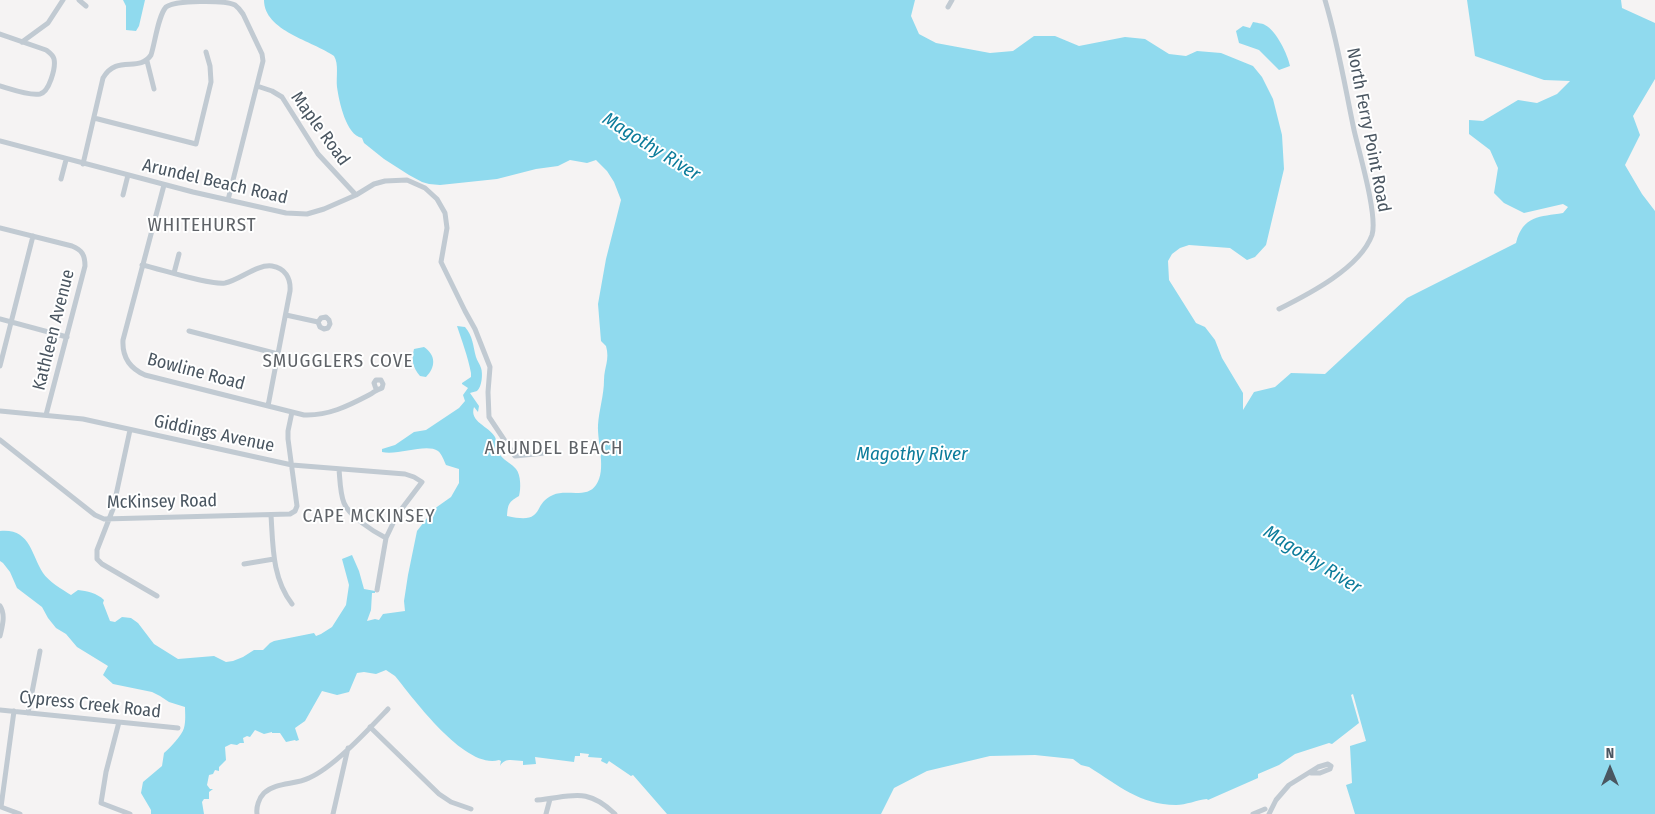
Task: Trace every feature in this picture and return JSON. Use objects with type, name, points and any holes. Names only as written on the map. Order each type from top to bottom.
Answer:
[{"type":"street","points":[[22,42],[48,23],[63,0]]},
{"type":"street","points":[[80,0],[86,6]]},
{"type":"street","points":[[948,7],[952,0]]},
{"type":"street","name":"North Ferry Point Road","points":[[1278,309],[1344,271],[1353,263],[1372,235],[1373,225],[1363,168],[1334,32],[1325,0]]},
{"type":"street","points":[[82,164],[103,78],[108,71],[117,65],[147,61],[151,55],[165,8],[168,5],[174,3],[226,2],[240,9],[263,58],[228,200]]},
{"type":"street","points":[[0,34],[46,50],[54,58],[48,89],[42,93],[35,94],[0,86]]},
{"type":"street","points":[[94,118],[196,144],[211,82],[210,66],[206,52]]},
{"type":"street","points":[[147,61],[154,89]]},
{"type":"street","name":"Maple Road","points":[[257,86],[282,97],[318,154],[356,195]]},
{"type":"street","name":"Arundel Beach Road","points":[[0,141],[66,160],[276,212],[302,214],[324,209],[356,195],[374,184],[401,180],[419,185],[437,199],[442,206],[447,220],[441,256],[443,266],[476,329],[490,367],[489,417],[515,456],[545,453]]},
{"type":"street","points":[[61,179],[66,160]]},
{"type":"street","points":[[123,195],[128,175]]},
{"type":"street","name":"Bowline Road","points":[[164,185],[123,340],[124,354],[130,366],[138,372],[145,374],[292,412],[313,415],[330,412],[370,394],[376,389]]},
{"type":"street","points":[[0,228],[33,236],[0,366]]},
{"type":"street","name":"Kathleen Avenue","points":[[33,236],[72,246],[82,253],[85,266],[46,415]]},
{"type":"street","points":[[174,273],[179,254]]},
{"type":"street","points":[[142,265],[220,283],[234,280],[263,267],[274,267],[285,272],[290,281],[290,292],[268,406]]},
{"type":"street","points":[[286,315],[318,322]]},
{"type":"street","points":[[0,319],[67,337]]},
{"type":"street","points":[[189,331],[278,354]]},
{"type":"street","name":"Giddings Avenue","points":[[0,411],[83,419],[292,465],[405,474],[414,477],[422,482],[397,515],[386,538]]},
{"type":"street","points":[[292,412],[288,434],[292,465]]},
{"type":"street","points":[[130,430],[110,520],[97,550],[97,559],[102,564],[157,596]]},
{"type":"street","name":"McKinsey Road","points":[[0,440],[95,515],[110,520],[168,516],[290,514],[295,511],[297,506],[292,465]]},
{"type":"street","points":[[338,469],[343,500],[347,509],[374,532],[386,538],[377,590]]},
{"type":"street","points":[[270,515],[274,559],[282,589],[292,604]]},
{"type":"street","points":[[244,564],[274,559]]},
{"type":"street","points":[[0,606],[3,618],[0,636]]},
{"type":"street","points":[[28,713],[40,651]]},
{"type":"street","points":[[257,814],[258,803],[265,792],[274,787],[308,779],[321,771],[370,728],[388,709]]},
{"type":"street","name":"Cypress Creek Road","points":[[0,710],[178,728]]},
{"type":"street","points":[[14,711],[1,807],[20,814]]},
{"type":"street","points":[[119,722],[106,772],[101,803],[130,814]]},
{"type":"street","points":[[370,728],[439,794],[451,802],[471,809]]},
{"type":"street","points":[[335,814],[348,748]]},
{"type":"street","points":[[1253,814],[1267,812],[1289,785],[1311,773]]},
{"type":"street","points":[[537,800],[576,795],[593,797],[615,814]]},
{"type":"street","points":[[546,814],[550,799]]},
{"type":"water","points":[[123,0],[145,0],[136,31],[126,30],[126,6]]},
{"type":"water","name":"Magothy River","points":[[264,0],[915,0],[911,16],[919,34],[936,43],[990,53],[1013,51],[1034,36],[1055,36],[1079,46],[1125,37],[1145,39],[1169,54],[1186,56],[1197,51],[1221,53],[1253,66],[1262,77],[1273,99],[1282,135],[1284,169],[1266,245],[1255,257],[1247,260],[1230,248],[1189,245],[1180,248],[1172,254],[1168,261],[1169,280],[1196,323],[1205,327],[1215,340],[1222,358],[1243,393],[1243,410],[1254,392],[1275,387],[1291,373],[1325,374],[1407,298],[1516,243],[1523,227],[1528,222],[1540,217],[1563,213],[1568,207],[1563,204],[1524,213],[1504,203],[1494,193],[1498,168],[1490,150],[1469,134],[1469,120],[1483,121],[1518,100],[1537,103],[1557,94],[1570,81],[1544,80],[1475,56],[1467,0],[1621,0],[1622,8],[1655,23],[1655,79],[1633,116],[1640,135],[1625,165],[1642,194],[1655,211],[1655,814],[1355,814],[1346,785],[1352,783],[1350,746],[1366,741],[1353,694],[1351,695],[1359,723],[1332,744],[1329,743],[1295,754],[1279,765],[1258,774],[1258,778],[1208,800],[1176,805],[1151,802],[1130,793],[1073,759],[1035,755],[990,756],[927,771],[894,788],[881,814],[667,814],[633,775],[631,776],[609,761],[607,764],[601,761],[602,758],[588,757],[589,754],[580,753],[580,756],[575,756],[574,762],[535,757],[536,764],[523,765],[523,761],[510,760],[504,761],[500,766],[501,761],[499,760],[486,760],[471,754],[456,744],[441,730],[395,676],[386,670],[376,674],[357,673],[349,692],[337,695],[322,691],[305,721],[295,728],[299,740],[286,742],[280,733],[264,734],[255,730],[250,737],[243,738],[244,743],[231,744],[225,747],[226,760],[219,767],[219,771],[215,770],[213,774],[209,775],[207,785],[210,789],[213,789],[209,792],[209,799],[204,799],[202,802],[204,814],[151,814],[151,810],[141,793],[143,782],[162,766],[164,753],[183,731],[185,707],[169,702],[152,692],[113,684],[103,675],[108,666],[77,647],[66,634],[56,628],[42,607],[17,588],[10,572],[0,561],[0,531],[10,531],[24,538],[43,573],[56,585],[71,595],[78,590],[98,596],[104,600],[103,603],[110,621],[115,622],[122,617],[131,618],[138,623],[154,644],[178,659],[214,656],[226,662],[233,661],[254,650],[263,650],[274,641],[314,633],[316,636],[321,634],[332,627],[346,605],[349,585],[342,559],[352,555],[364,589],[375,591],[375,593],[372,593],[371,610],[367,621],[379,620],[383,614],[405,611],[404,601],[417,531],[434,509],[451,497],[459,483],[459,469],[446,465],[439,452],[433,449],[426,448],[388,453],[382,452],[382,449],[395,445],[414,432],[426,430],[459,408],[465,401],[463,395],[468,388],[462,383],[471,377],[471,373],[457,326],[465,327],[470,334],[476,358],[482,370],[482,380],[479,389],[470,393],[479,406],[478,412],[474,407],[474,416],[480,424],[492,433],[496,439],[501,456],[514,467],[519,475],[519,496],[510,503],[507,516],[528,518],[533,516],[542,503],[553,495],[558,493],[587,492],[596,485],[601,472],[598,425],[607,355],[606,346],[601,341],[598,304],[606,259],[621,200],[614,182],[607,171],[596,160],[587,163],[570,160],[558,166],[536,169],[497,179],[440,185],[422,182],[384,159],[364,143],[362,138],[356,136],[344,117],[337,87],[337,71],[334,56],[291,34],[272,20],[266,11]]},
{"type":"water","points":[[1253,22],[1264,24],[1273,32],[1287,56],[1290,66],[1279,70],[1259,50],[1239,43],[1236,31],[1243,26],[1250,28]]},
{"type":"water","points":[[424,347],[433,357],[432,369],[426,377],[420,376],[414,367],[413,360],[414,349]]},
{"type":"district","name":"WHITEHURST","points":[[202,226]]},
{"type":"district","name":"SMUGGLERS COVE","points":[[338,362]]},
{"type":"district","name":"ARUNDEL BEACH","points":[[554,449]]},
{"type":"district","name":"CAPE MCKINSEY","points":[[369,517]]}]
